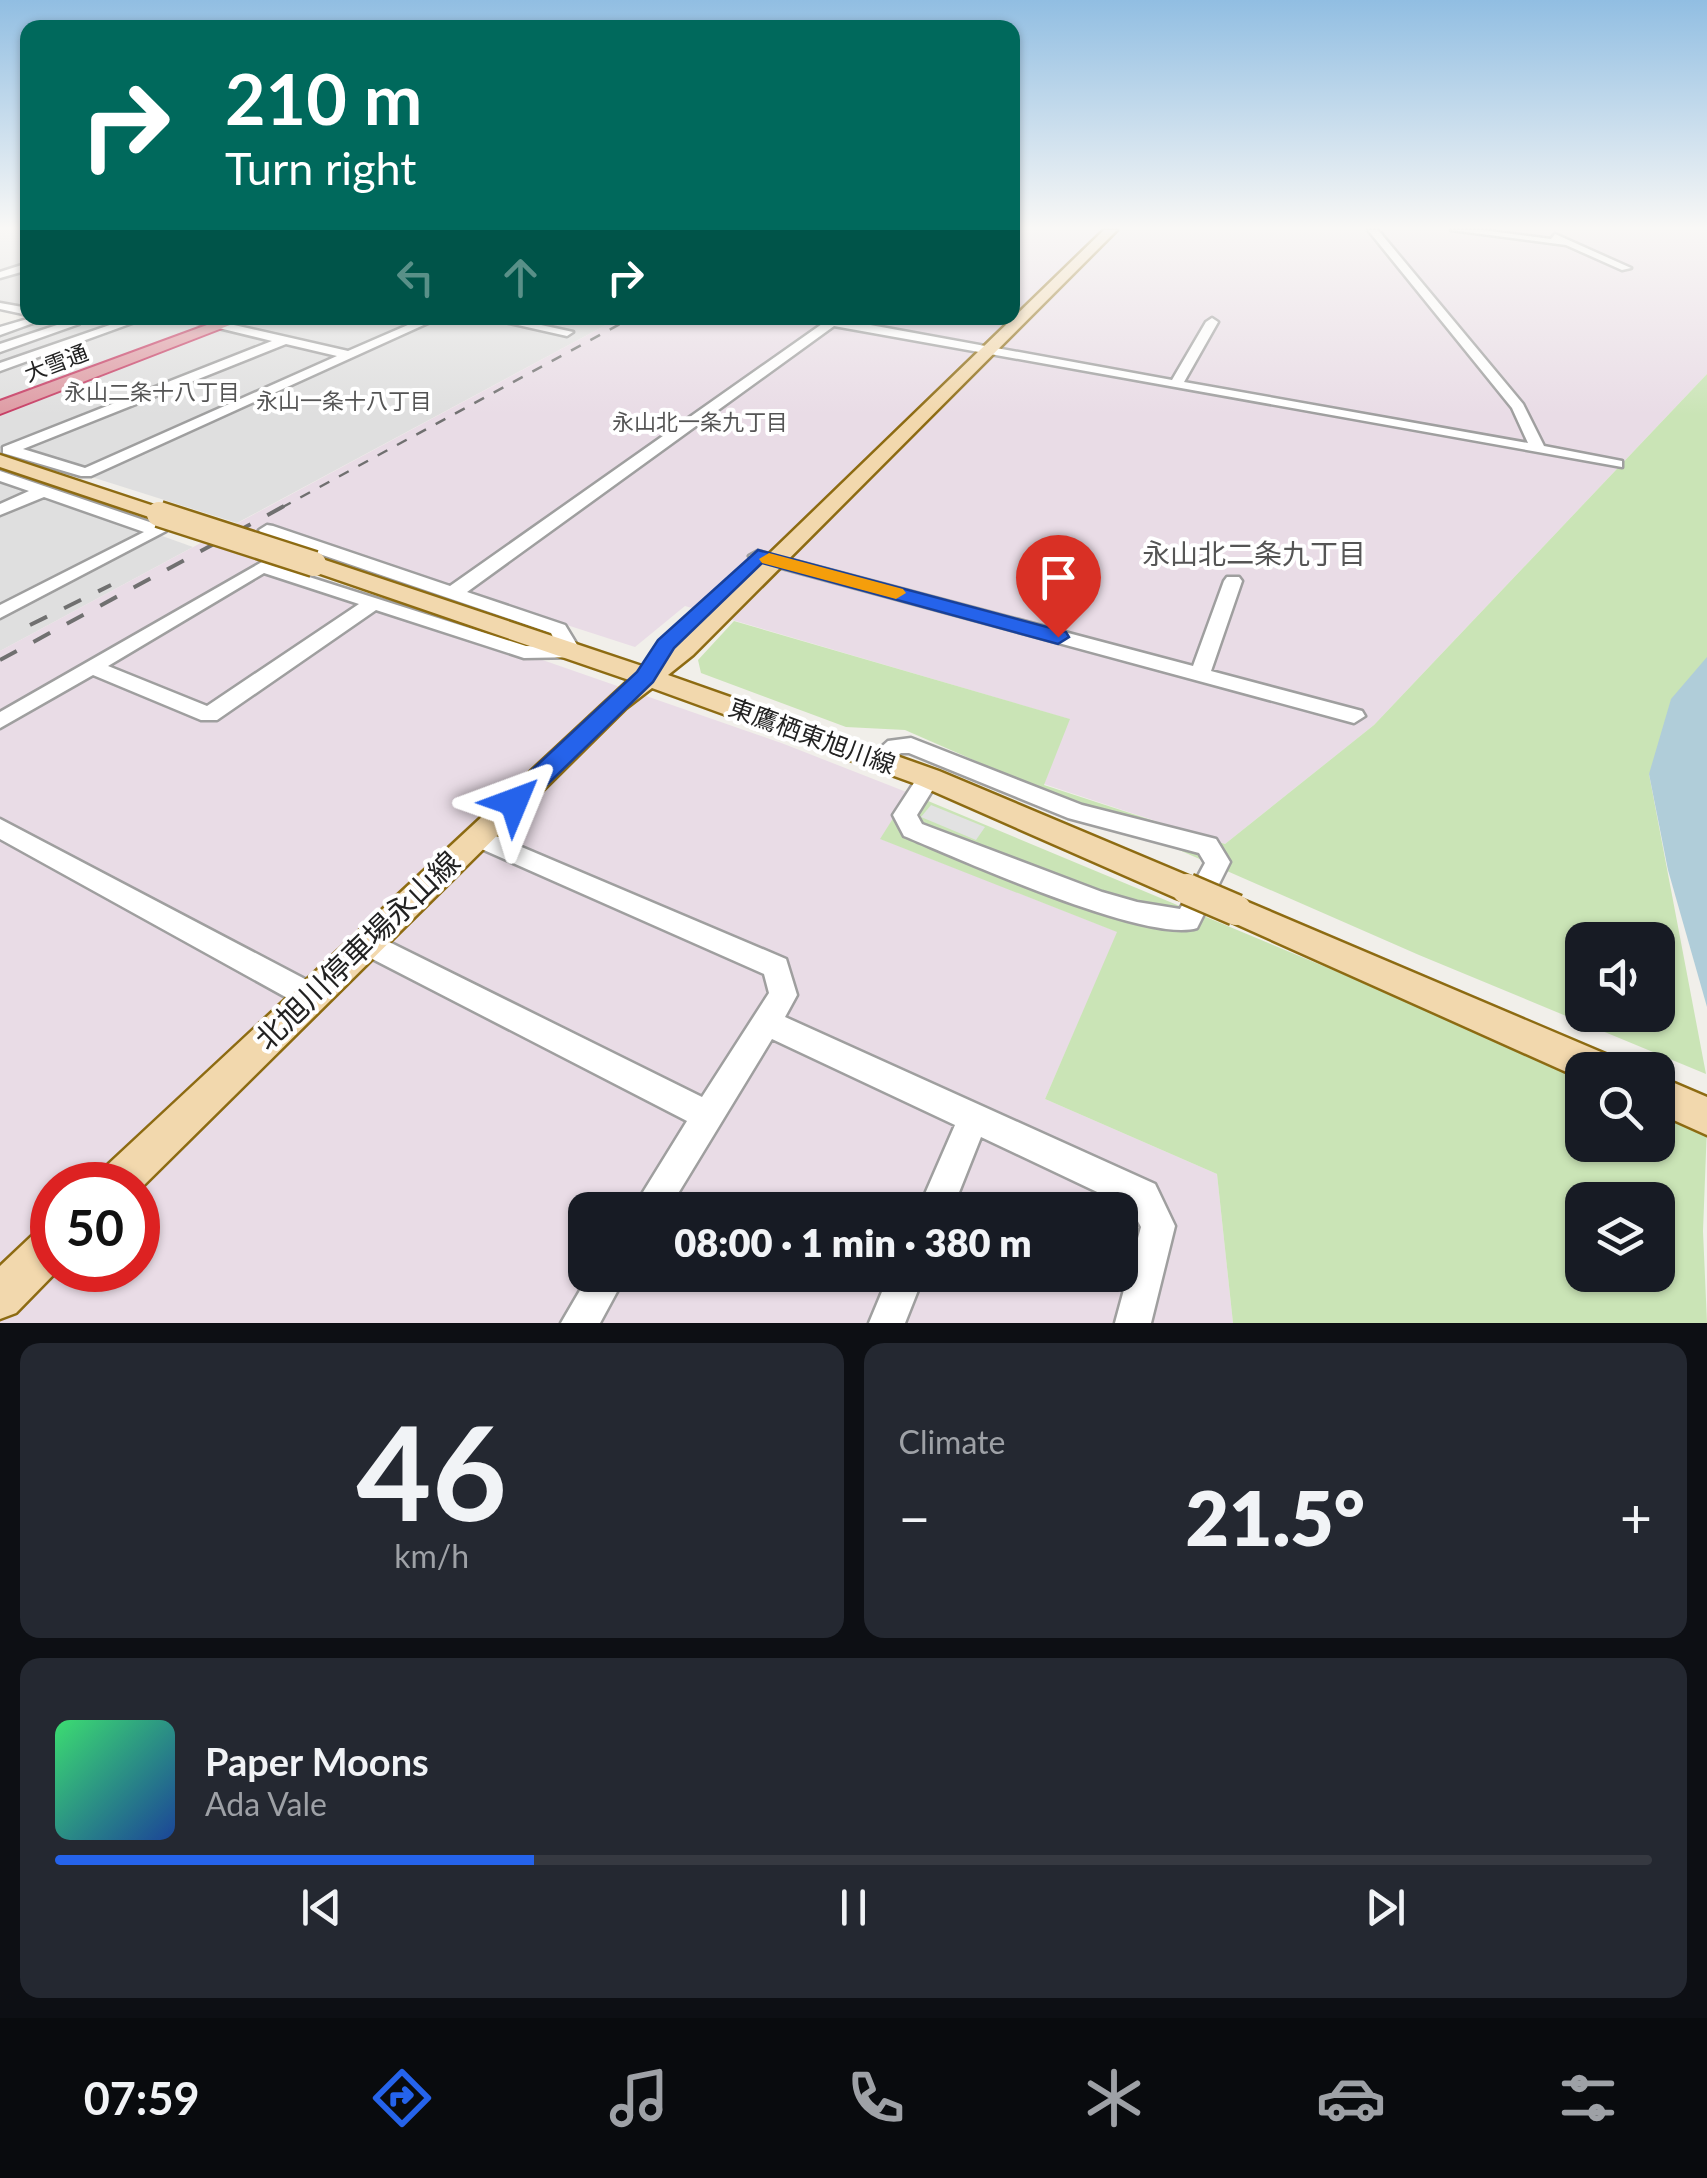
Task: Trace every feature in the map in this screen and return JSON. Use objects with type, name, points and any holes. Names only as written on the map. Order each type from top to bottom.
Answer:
[{"type":"highway","name":"大雪通","points":[[0,408],[220,325]]},
{"type":"main road","name":"北旭川停車場永山線","points":[[1020,313],[1044,292]]},
{"type":"main road","name":"北旭川停車場永山線","points":[[981,349],[1001,325]]},
{"type":"main road","name":"北旭川停車場永山線","points":[[139,1162],[645,677],[684,650],[766,558],[1007,325]]},
{"type":"main road","name":"東鷹栖東旭川線","points":[[5,454],[159,514],[645,677],[929,778],[1565,1054]]},
{"type":"main road","points":[[1675,1102],[1707,1116]]},
{"type":"main road","points":[[0,1297],[30,1268]]},
{"type":"street","points":[[1423,292],[1518,407],[1538,449]]},
{"type":"street","points":[[1176,384],[1212,322]]},
{"type":"street","points":[[0,348],[69,325]]},
{"type":"street","points":[[76,325],[102,331]]},
{"type":"street","points":[[0,367],[120,325]]},
{"type":"street","points":[[220,325],[349,355]]},
{"type":"street","points":[[5,454],[86,472],[416,325]]},
{"type":"street","points":[[534,325],[567,332]]},
{"type":"street","points":[[452,593],[828,325]]},
{"type":"street","points":[[849,325],[1617,464]]},
{"type":"street","points":[[5,454],[285,340]]},
{"type":"street","points":[[0,476],[158,530],[0,612]]},
{"type":"street","points":[[0,510],[43,490]]},
{"type":"street","points":[[267,530],[558,629],[572,653]]},
{"type":"street","points":[[766,558],[1354,716]]},
{"type":"street","points":[[0,720],[262,567],[524,652],[572,653]]},
{"type":"street","points":[[1200,675],[1233,581]]},
{"type":"street","points":[[92,667],[209,715],[372,604]]},
{"type":"street","points":[[879,759],[896,746],[910,745],[1076,812],[1207,846],[1218,862],[1188,920],[1174,922],[1135,912],[912,830],[905,815],[929,778]]},
{"type":"street","points":[[0,828],[310,996]]},
{"type":"street","points":[[477,837],[776,967],[783,995],[661,1192]]},
{"type":"street","points":[[366,943],[708,1116]]},
{"type":"street","points":[[768,1023],[1143,1196],[1158,1226],[1133,1323]]},
{"type":"street","points":[[943,1192],[973,1119]]},
{"type":"street","points":[[579,1323],[598,1292]]},
{"type":"street","points":[[887,1323],[900,1292]]},
{"type":"shaded area","points":[[0,292],[20,292],[20,315],[0,310]]},
{"type":"shaded area","points":[[1020,292],[1707,292],[1707,374],[1374,725],[1225,844],[1044,784],[1069,719],[685,606],[635,647],[266,528],[226,550],[784,744],[909,793],[881,839],[1118,932],[1045,1099],[1217,1174],[1233,1323],[0,1323],[0,651],[606,325],[1020,325]]},
{"type":"shaded area","points":[[20,322],[20,325],[606,325],[237,523],[0,448],[0,329]]},
{"type":"shaded area","points":[[0,478],[193,547],[0,651]]},
{"type":"shaded area","points":[[931,805],[985,827],[976,840],[921,817]]},
{"type":"green space","points":[[1707,374],[1707,688],[1649,774],[1706,1074],[1675,1061],[1675,1052],[1653,1052],[1605,1032],[1675,1032],[1675,922],[1565,922],[1565,1016],[905,730],[846,727],[701,673],[698,660],[734,621],[1070,719],[1044,785],[1225,844],[1374,725]]},
{"type":"green space","points":[[909,793],[1565,1067],[1565,1162],[1675,1162],[1675,1113],[1707,1126],[1703,1231],[1707,1323],[1233,1323],[1217,1174],[1045,1099],[1117,932],[880,839]]},
{"type":"water","points":[[1707,657],[1707,1007],[1668,870],[1649,774],[1671,699]]},
{"type":"railway","points":[[281,508],[618,325]]},
{"type":"railway","points":[[0,660],[286,505]]},
{"type":"railway","points":[[30,625],[111,585]]},
{"type":"slow traffic","points":[[769,559],[896,593]]},
{"type":"district","name":"永山二条十八丁目","points":[[152,392]]},
{"type":"district","name":"永山一条十八丁目","points":[[344,401]]},
{"type":"district","name":"永山北一条九丁目","points":[[700,422]]},
{"type":"district","name":"永山北二条九丁目","points":[[1254,554]]},
{"type":"route","points":[[514,802],[645,677],[666,644],[758,556],[1058,637]]}]
